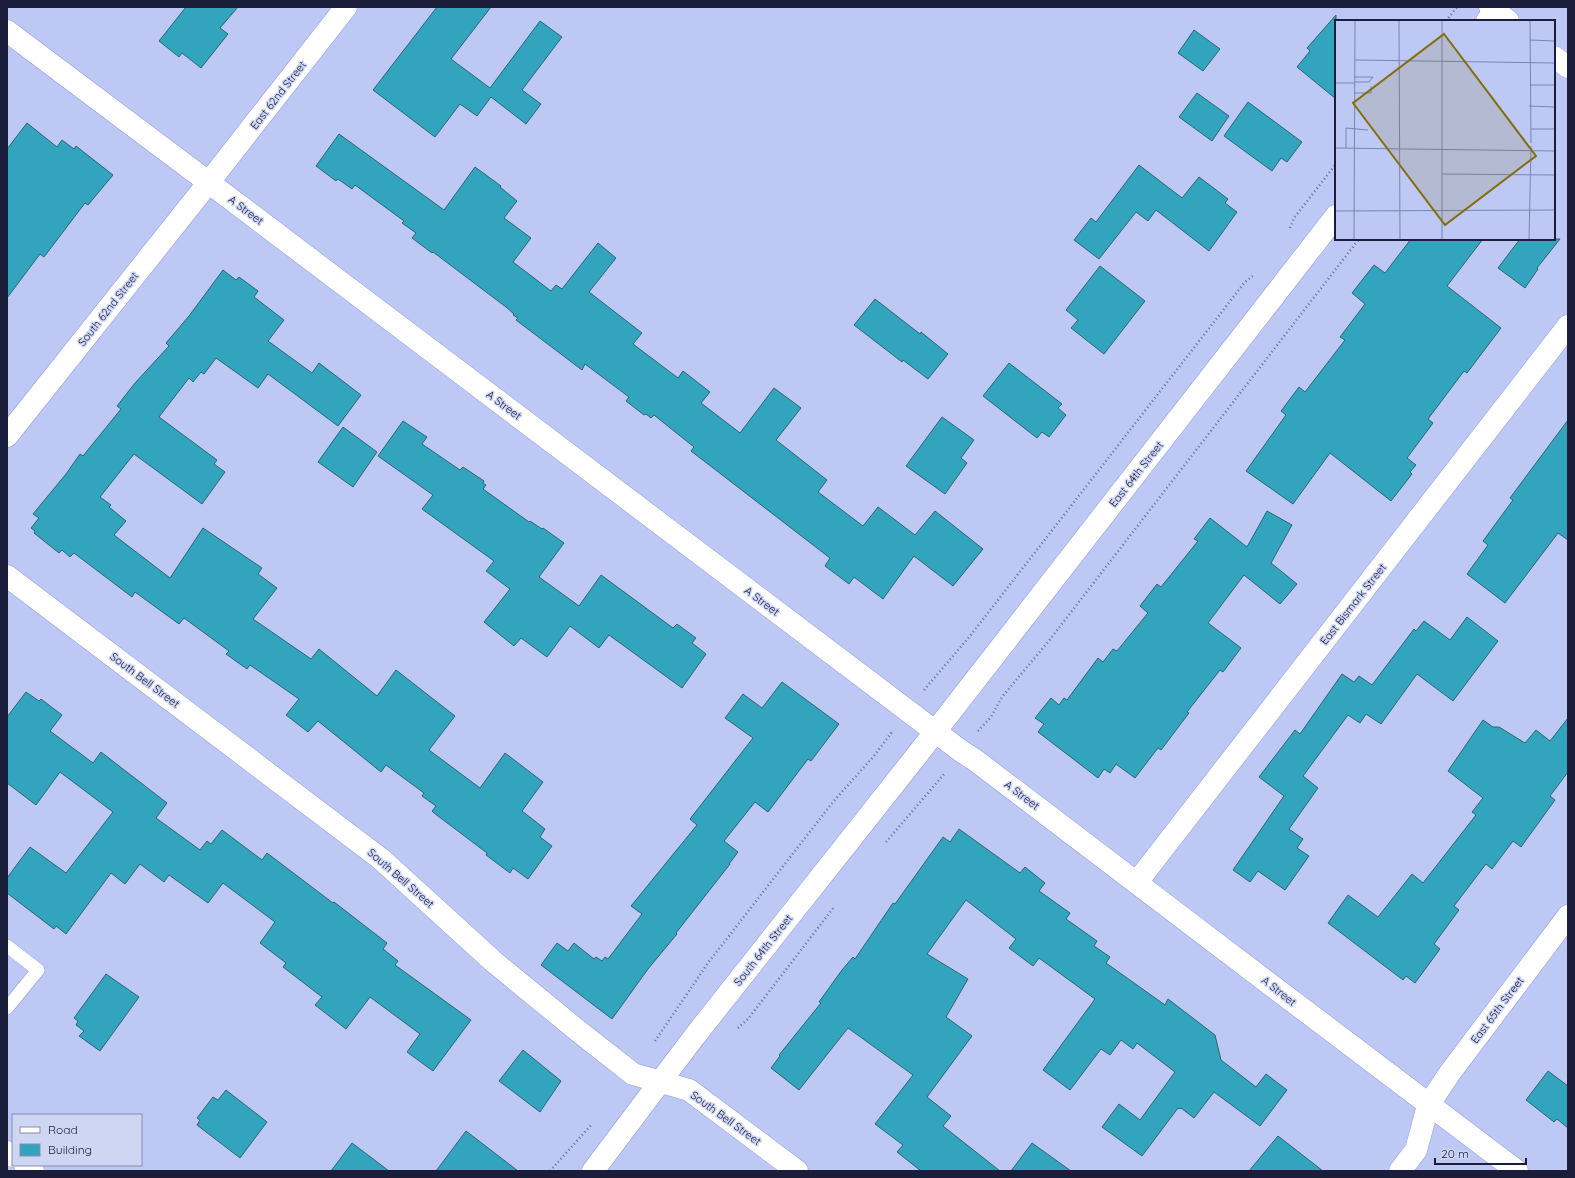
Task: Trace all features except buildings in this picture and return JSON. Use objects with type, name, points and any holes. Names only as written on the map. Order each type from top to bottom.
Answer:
[{"type":"street","name":"East 62nd Street","points":[[209,182],[346,7]]},
{"type":"street","name":"A Street","points":[[7,31],[209,182],[907,711],[975,760],[1137,882],[1428,1106],[1517,1171]]},
{"type":"street","points":[[1555,58],[1568,68]]},
{"type":"street","name":"South 62nd Street","points":[[7,436],[209,182]]},
{"type":"street","name":"East 64th Street","points":[[935,732],[1335,217]]},
{"type":"street","name":"East Bismark Street","points":[[1137,882],[1568,326]]},
{"type":"street","name":"South Bell Street","points":[[7,576],[381,860],[494,962],[576,1030],[633,1074],[689,1090],[797,1171]]},
{"type":"street","name":"South 64th Street","points":[[593,1171],[694,1037],[935,732]]},
{"type":"street","name":"East 65th Street","points":[[1400,1171],[1416,1150],[1428,1106],[1454,1068],[1568,916]]},
{"type":"lane","points":[[7,946],[38,970],[7,1008]]},
{"type":"path","points":[[1447,20],[1457,7]]},
{"type":"path","points":[[1288,232],[1294,218],[1335,165]]},
{"type":"path","points":[[883,844],[939,782],[961,751],[1048,642],[1358,240]]},
{"type":"path","points":[[633,1074],[670,1017],[708,963],[833,802],[874,756],[940,669],[970,636],[1245,282],[1259,271]]},
{"type":"path","points":[[733,1032],[748,1019],[835,906]]},
{"type":"path","points":[[550,1171],[596,1120]]}]
